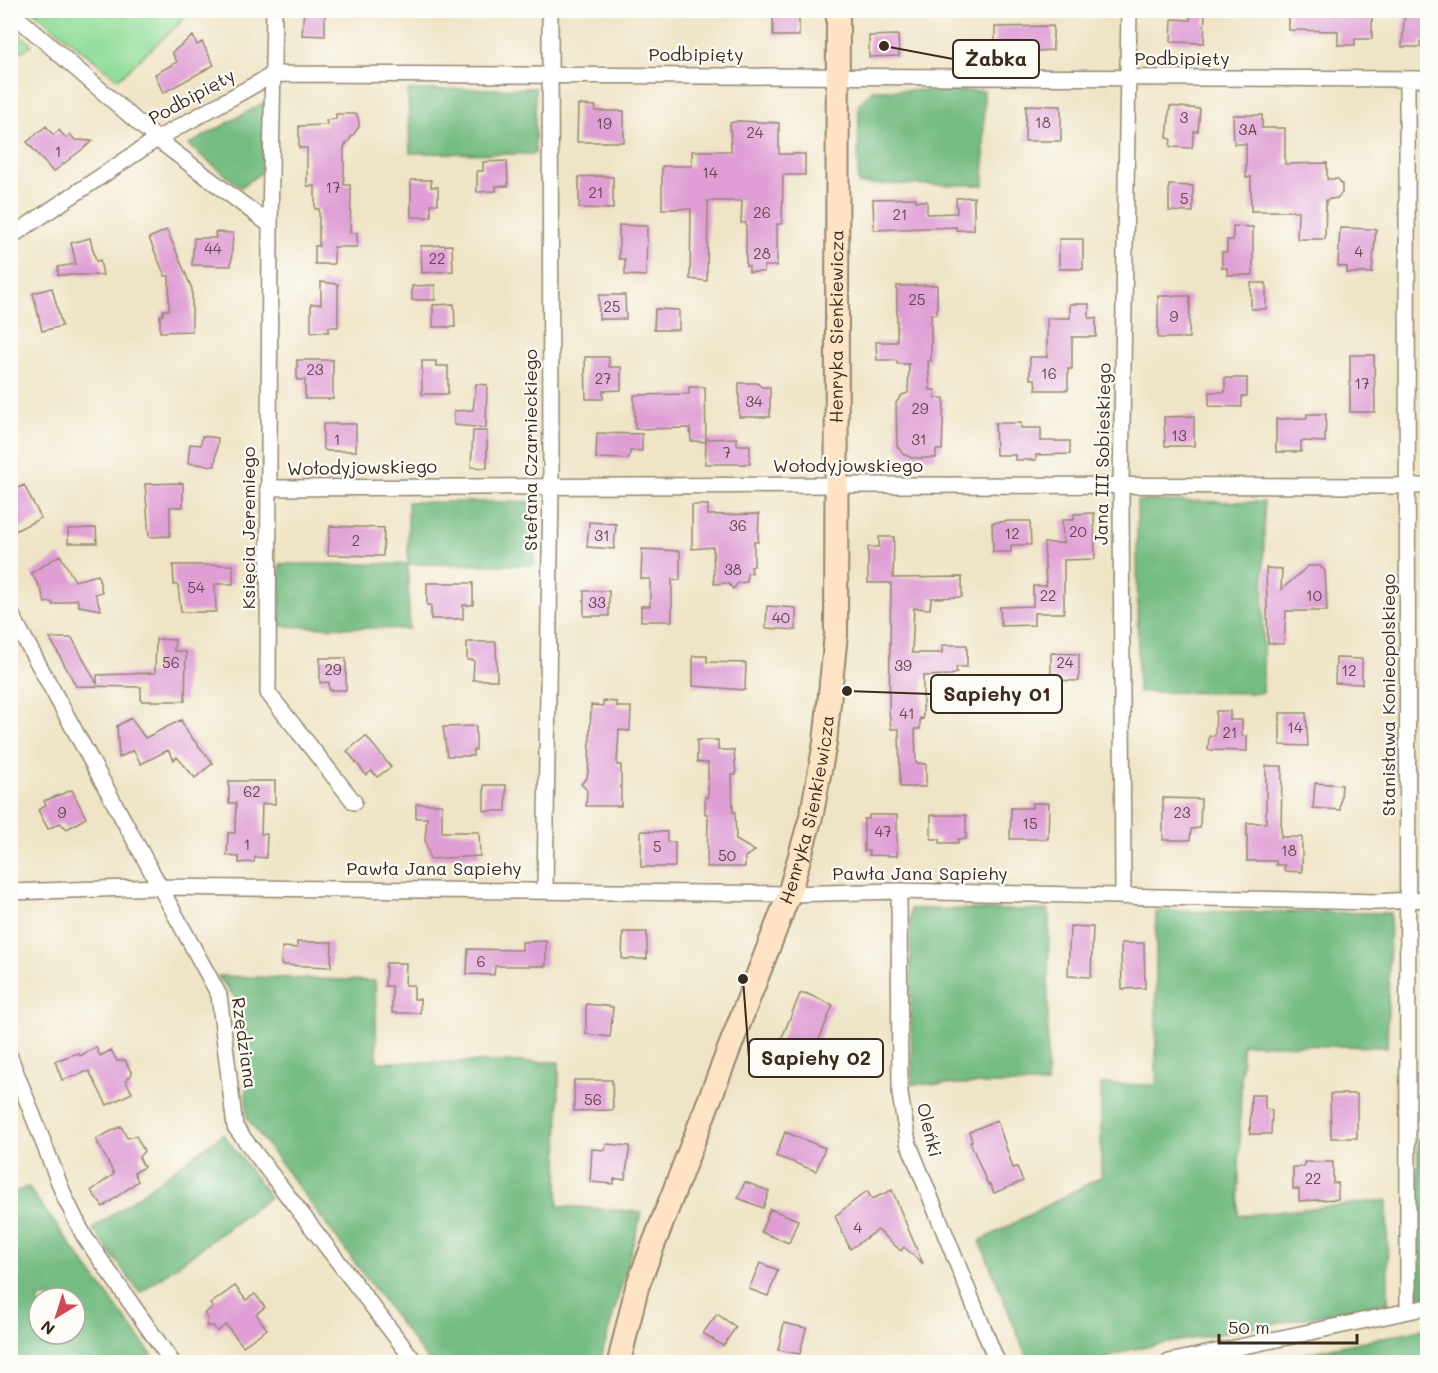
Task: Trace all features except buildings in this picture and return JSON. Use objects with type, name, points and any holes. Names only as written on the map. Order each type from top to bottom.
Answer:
[{"type":"street","points":[[10,10],[157,139],[270,225]]},
{"type":"street","name":"Księcia Jeremiego","points":[[274,10],[270,225],[268,693],[354,802]]},
{"type":"street","name":"Stefana Czarnieckiego","points":[[545,890],[551,486],[550,10]]},
{"type":"street","name":"Henryka Sienkiewicza","points":[[619,1362],[637,1287],[789,894],[812,813],[825,742],[833,685],[836,634],[838,10]]},
{"type":"street","name":"Jana III Sobieskiego","points":[[1123,897],[1121,486],[1128,10]]},
{"type":"street","name":"Podbipięty","points":[[10,237],[157,139],[274,74],[1428,79]]},
{"type":"street","name":"Stanisława Koniecpolskiego","points":[[1407,80],[1408,1310]]},
{"type":"street","name":"Wołodyjowskiego","points":[[268,488],[836,485],[1428,486]]},
{"type":"street","name":"Rzędziana","points":[[10,612],[219,995],[235,1127],[415,1362]]},
{"type":"street","name":"Pawła Jana Sapiehy","points":[[10,892],[160,887],[789,894],[899,891],[1377,902],[1428,899]]},
{"type":"street","name":"Oleńki","points":[[899,891],[900,1094],[908,1142],[997,1362]]},
{"type":"street","points":[[10,1057],[65,1198],[84,1236],[172,1362]]},
{"type":"street","points":[[1169,1362],[1428,1307]]},
{"type":"green space","points":[[174,10],[185,18],[118,79],[33,11]]},
{"type":"green space","points":[[11,27],[32,45],[10,57]]},
{"type":"green space","points":[[535,88],[535,154],[410,153],[408,90]]},
{"type":"green space","points":[[873,90],[984,91],[984,185],[858,184],[859,104]]},
{"type":"green space","points":[[265,102],[263,171],[241,187],[188,145]]},
{"type":"green space","points":[[1137,501],[1264,502],[1263,693],[1138,692]]},
{"type":"green space","points":[[408,502],[534,502],[534,565],[408,564]]},
{"type":"green space","points":[[280,564],[408,564],[409,629],[280,626]]},
{"type":"green space","points":[[910,909],[1049,910],[1047,1084],[912,1084]]},
{"type":"green space","points":[[1156,911],[1390,913],[1387,1047],[1242,1044],[1238,1216],[1387,1200],[1388,1303],[1129,1350],[1097,1362],[1029,1362],[980,1241],[1101,1177],[1101,1084],[1156,1085]]},
{"type":"green space","points":[[218,976],[375,981],[377,1062],[559,1062],[558,1206],[642,1212],[600,1362],[429,1362],[247,1118],[242,1006]]},
{"type":"green space","points":[[223,1134],[270,1197],[140,1293],[93,1229]]},
{"type":"green space","points":[[1418,1139],[1428,1139],[1427,1296],[1419,1297]]},
{"type":"green space","points":[[28,1187],[157,1362],[11,1362],[11,1193]]},
{"type":"green space","points":[[1427,1328],[1427,1362],[1264,1362]]},
{"type":"place","name":"Żabka","points":[[884,46]]},
{"type":"place","name":"Sapiehy 01","points":[[847,691]]},
{"type":"place","name":"Sapiehy 02","points":[[743,979]]}]
